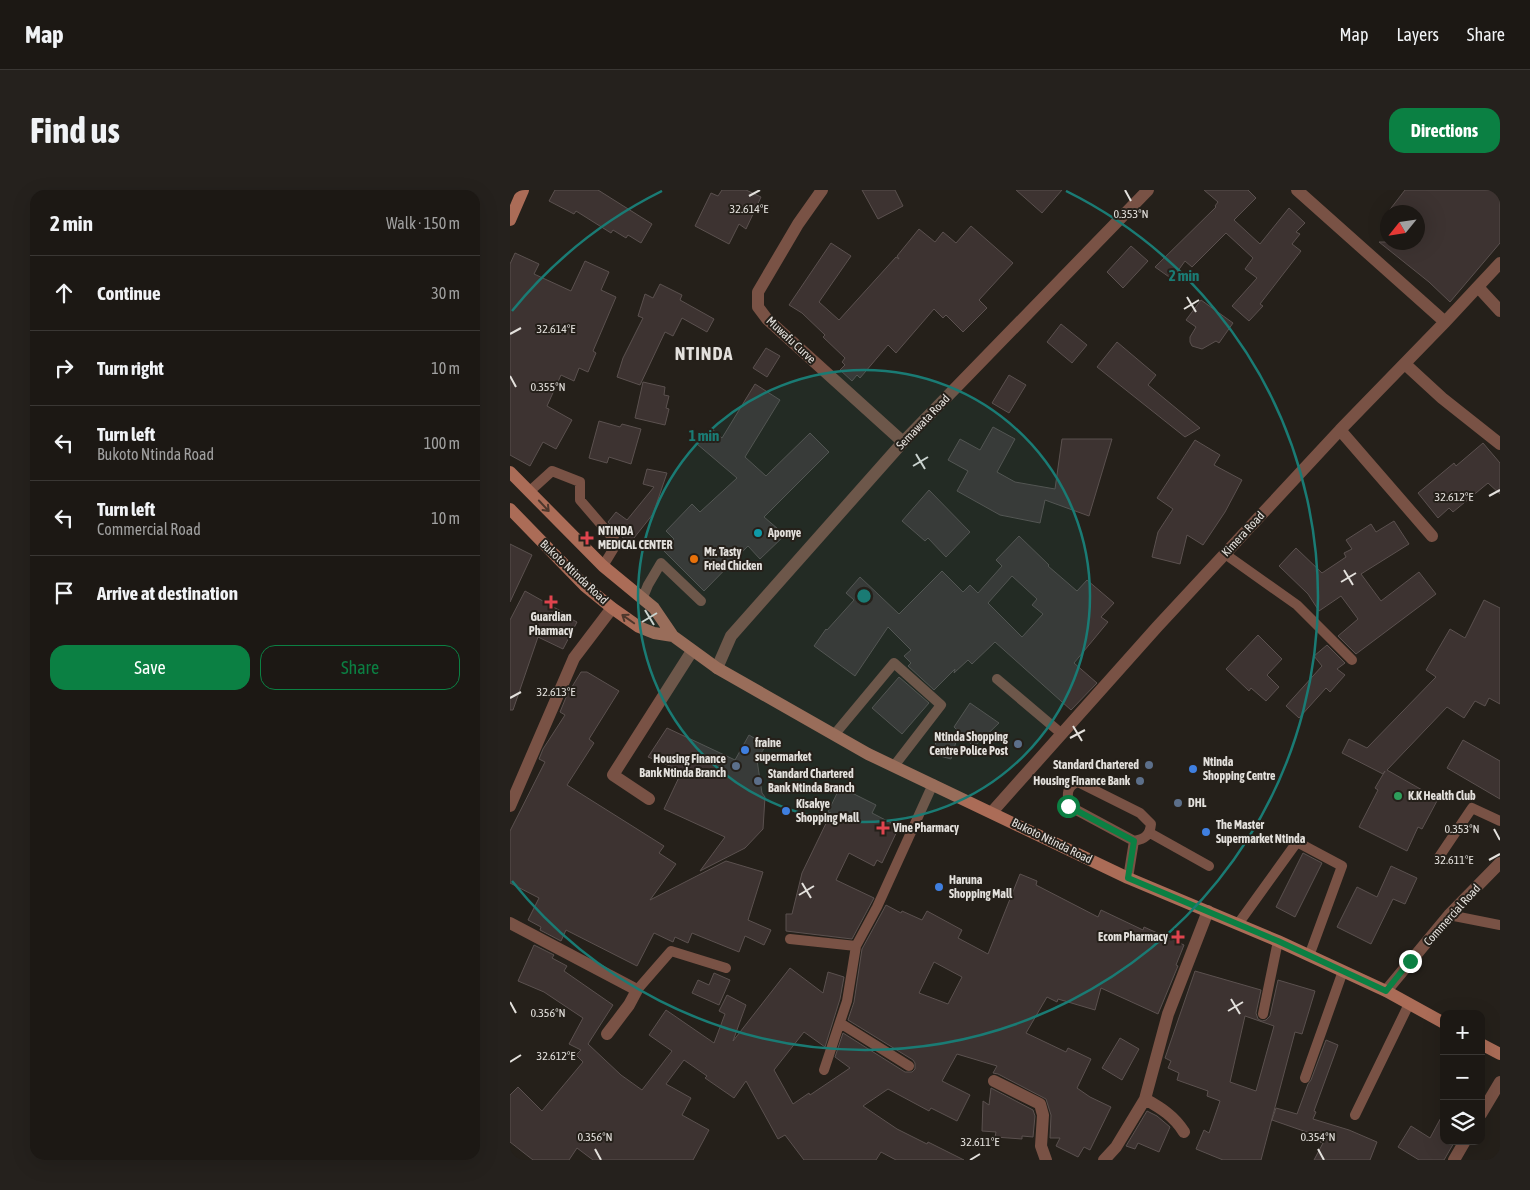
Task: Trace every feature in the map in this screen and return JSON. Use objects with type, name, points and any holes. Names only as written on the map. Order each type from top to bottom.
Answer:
[{"type":"main road","points":[[510,220],[523,190]]},
{"type":"main road","name":"Bukoto Ntinda Road","points":[[510,472],[603,566],[643,597],[662,617],[673,636],[717,668],[868,754],[1128,878],[1278,941],[1386,991],[1440,1021]]},
{"type":"main road","name":"Bukoto Ntinda Road","points":[[510,509],[585,586],[612,608],[639,627],[654,633],[673,636]]},
{"type":"main road","points":[[1485,1046],[1500,1054]]},
{"type":"street","name":"Muwafu Curve","points":[[822,190],[798,224],[758,292],[758,307],[767,319],[903,442]]},
{"type":"street","name":"Semawata Road","points":[[717,668],[731,636],[903,442],[1148,190]]},
{"type":"street","points":[[1297,190],[1445,322]]},
{"type":"street","name":"Kimera Road","points":[[992,812],[1224,554],[1500,263]]},
{"type":"street","points":[[1478,287],[1500,310]]},
{"type":"street","points":[[1405,364],[1442,398],[1500,444]]},
{"type":"street","points":[[1340,430],[1432,536]]},
{"type":"street","points":[[510,806],[574,658],[612,608]]},
{"type":"street","points":[[649,799],[613,776],[692,651]]},
{"type":"street","name":"Commercial Road","points":[[1386,991],[1449,915],[1500,863]]},
{"type":"street","points":[[1104,1160],[1116,1147],[1145,1099],[1168,1014],[1208,912]]},
{"type":"street","points":[[510,923],[637,990],[629,1005],[608,1034]]},
{"type":"street","points":[[994,1081],[1040,1104],[1043,1115],[1041,1146],[1046,1160]]},
{"type":"street","points":[[1485,1107],[1500,1082]]},
{"type":"street","points":[[1145,1099],[1168,1112],[1184,1132]]},
{"type":"street","points":[[1454,1160],[1463,1145]]},
{"type":"lane","points":[[530,491],[552,471],[580,482],[580,500],[617,543],[603,566]]},
{"type":"lane","points":[[1224,554],[1296,605],[1352,660]]},
{"type":"lane","points":[[643,597],[661,563],[701,601]]},
{"type":"lane","points":[[834,735],[894,663],[941,705],[894,766]]},
{"type":"lane","points":[[997,679],[1062,734]]},
{"type":"lane","points":[[1078,782],[1140,814],[1151,824],[1150,833],[1142,840],[1134,841],[1068,806],[1068,790],[1072,784],[1078,782]]},
{"type":"lane","points":[[824,1070],[847,1001],[856,946],[877,908],[933,784]]},
{"type":"lane","points":[[1439,857],[1472,808],[1500,820]]},
{"type":"lane","points":[[1150,833],[1209,866]]},
{"type":"lane","points":[[1128,878],[1134,841]]},
{"type":"lane","points":[[1238,924],[1297,842],[1342,866],[1309,956]]},
{"type":"lane","points":[[1449,915],[1500,925]]},
{"type":"lane","points":[[790,939],[856,946]]},
{"type":"lane","points":[[1262,1014],[1278,941]]},
{"type":"lane","points":[[637,990],[671,951],[726,968]]},
{"type":"lane","points":[[1305,1078],[1343,971]]},
{"type":"lane","points":[[1356,1115],[1409,1004]]},
{"type":"lane","points":[[840,1023],[909,1066]]},
{"type":"building","points":[[555,190],[598,190],[652,224],[641,243],[628,235],[626,238],[613,230],[611,233],[576,211],[574,214],[549,201]]},
{"type":"building","points":[[722,190],[746,190],[761,197],[746,229],[739,224],[729,244],[695,226],[711,193],[718,196]]},
{"type":"building","points":[[862,190],[895,190],[903,206],[878,219]]},
{"type":"building","points":[[1016,190],[1062,190],[1042,213]]},
{"type":"building","points":[[1204,190],[1248,190],[1256,198],[1234,220],[1260,244],[1289,208],[1305,223],[1296,232],[1300,234],[1292,244],[1301,251],[1260,304],[1263,306],[1249,321],[1232,306],[1257,278],[1245,269],[1253,258],[1226,233],[1192,267],[1185,261],[1172,279],[1155,267],[1216,207],[1218,202]]},
{"type":"building","points":[[1405,190],[1500,190],[1500,243],[1450,302],[1429,282],[1389,250],[1425,250],[1425,205],[1393,205]]},
{"type":"building","points":[[971,226],[1013,263],[979,300],[987,308],[963,332],[946,315],[943,318],[934,309],[896,353],[888,345],[860,378],[857,375],[852,381],[840,370],[845,365],[842,362],[845,358],[802,313],[789,305],[831,243],[851,256],[819,302],[839,320],[896,257],[899,259],[897,256],[919,229],[935,242],[943,232],[956,243]]},
{"type":"building","points":[[1131,246],[1148,261],[1123,288],[1107,272]]},
{"type":"building","points":[[515,253],[539,264],[534,274],[571,291],[585,261],[609,272],[601,290],[616,297],[593,351],[596,353],[588,372],[579,368],[574,381],[561,375],[547,406],[572,420],[556,449],[543,442],[530,466],[510,455],[510,264]]},
{"type":"building","points":[[660,284],[682,295],[680,300],[714,319],[707,332],[682,318],[673,336],[665,332],[640,385],[617,377],[623,358],[643,318],[638,316],[645,294],[653,298]]},
{"type":"building","points":[[1201,300],[1233,323],[1219,343],[1216,341],[1202,349],[1192,346],[1190,337],[1196,327],[1186,320]]},
{"type":"building","points":[[1061,324],[1087,345],[1072,363],[1047,342]]},
{"type":"building","points":[[1117,342],[1156,375],[1148,385],[1200,428],[1185,437],[1097,367]]},
{"type":"building","points":[[766,348],[780,356],[767,377],[753,368]]},
{"type":"building","points":[[1009,375],[1026,385],[1009,413],[992,403]]},
{"type":"building","points":[[643,382],[665,387],[664,395],[669,396],[666,408],[669,409],[665,425],[635,418]]},
{"type":"building","points":[[755,384],[780,400],[745,457],[766,476],[810,433],[829,452],[764,517],[785,535],[760,559],[748,546],[704,591],[663,550],[674,539],[666,531],[692,504],[700,512],[737,478],[697,444],[711,428],[722,438]]},
{"type":"building","points":[[599,421],[620,427],[622,424],[641,429],[631,464],[609,457],[607,463],[589,458]]},
{"type":"building","points":[[993,427],[1015,439],[997,472],[1015,482],[1055,489],[1062,439],[1112,439],[1089,516],[1045,500],[1040,523],[1000,515],[957,491],[968,471],[948,460],[960,439],[980,450]]},
{"type":"building","points":[[1195,440],[1220,455],[1214,465],[1242,480],[1225,512],[1203,545],[1187,535],[1180,564],[1152,557],[1158,532],[1173,509],[1157,498]]},
{"type":"building","points":[[1483,443],[1500,463],[1500,494],[1488,483],[1453,512],[1449,508],[1438,518],[1418,493],[1454,463],[1456,466]]},
{"type":"building","points":[[647,469],[667,473],[653,514],[630,543],[618,534],[608,522],[616,512],[627,520],[654,487],[643,484]]},
{"type":"building","points":[[929,490],[970,532],[946,557],[928,538],[925,541],[902,521]]},
{"type":"building","points":[[1394,521],[1409,544],[1361,574],[1381,601],[1419,572],[1436,594],[1356,654],[1338,636],[1358,619],[1341,596],[1319,611],[1308,594],[1279,566],[1296,548],[1322,573],[1346,557],[1344,553],[1352,549],[1346,540],[1371,524],[1376,532]]},
{"type":"building","points":[[1019,536],[1048,566],[1077,591],[1087,580],[1114,603],[1101,617],[1108,622],[1074,663],[1097,683],[1071,710],[995,642],[972,664],[968,660],[954,673],[955,669],[934,690],[908,666],[911,663],[904,656],[911,650],[888,627],[855,676],[814,646],[826,629],[854,600],[846,593],[860,577],[899,614],[942,571],[963,592],[970,585],[978,593],[1002,566],[996,560]],"holes":[[[1012,576],[1037,599],[1032,605],[1043,614],[1022,637],[988,603]]]},
{"type":"building","points":[[510,544],[532,555],[510,602]]},
{"type":"building","points":[[525,591],[577,622],[563,649],[538,637],[513,710],[510,710],[510,620]]},
{"type":"building","points":[[1484,600],[1500,608],[1500,704],[1489,698],[1485,706],[1475,701],[1464,718],[1447,707],[1387,770],[1438,799],[1422,829],[1418,827],[1407,851],[1359,827],[1378,790],[1375,788],[1385,771],[1383,774],[1342,753],[1349,739],[1367,748],[1436,677],[1426,670],[1450,629],[1465,638]]},
{"type":"building","points":[[1258,635],[1282,659],[1267,675],[1279,687],[1266,701],[1251,688],[1249,691],[1226,669]]},
{"type":"building","points":[[1327,645],[1345,663],[1337,669],[1345,675],[1330,692],[1326,688],[1299,718],[1286,706],[1322,666],[1314,656]]},
{"type":"building","points":[[581,672],[587,672],[619,691],[589,739],[594,743],[567,785],[664,846],[659,853],[676,864],[650,900],[726,861],[763,872],[748,920],[771,930],[764,945],[745,936],[739,952],[692,933],[688,943],[675,937],[673,942],[654,933],[637,966],[566,930],[561,941],[540,930],[541,927],[528,920],[539,898],[510,883],[510,831],[545,762],[539,759],[543,749],[565,715],[560,712],[567,695]]},
{"type":"building","points":[[899,677],[929,703],[902,734],[872,708]]},
{"type":"building","points":[[970,703],[999,723],[974,747],[954,727]]},
{"type":"building","points":[[667,728],[735,760],[749,735],[766,745],[757,760],[762,793],[765,797],[763,829],[745,848],[700,871],[725,837],[664,809],[682,771],[648,757]]},
{"type":"building","points":[[937,737],[956,742],[951,759],[933,754]]},
{"type":"building","points":[[1463,740],[1500,761],[1500,799],[1447,768]]},
{"type":"building","points":[[840,787],[876,805],[872,813],[899,827],[882,863],[877,860],[874,866],[849,853],[836,880],[874,898],[852,939],[786,931],[786,914],[792,914],[802,873],[831,813],[828,812]]},
{"type":"building","points":[[1303,853],[1322,863],[1295,917],[1276,907]]},
{"type":"building","points":[[1391,866],[1417,878],[1405,904],[1393,899],[1371,944],[1337,927],[1357,887],[1377,897]]},
{"type":"building","points":[[1020,874],[1037,881],[1036,885],[1098,917],[1101,910],[1143,930],[1144,927],[1184,945],[1176,965],[1178,966],[1158,1014],[1101,988],[1095,1010],[1058,999],[1057,1002],[1047,997],[1026,1033],[1066,1052],[1068,1048],[1091,1059],[1077,1088],[1090,1097],[1111,1107],[1090,1150],[1084,1147],[1078,1157],[1056,1146],[1060,1138],[1050,1138],[1051,1115],[1046,1099],[993,1073],[997,1066],[957,1054],[942,1081],[970,1095],[957,1121],[931,1108],[929,1111],[888,1089],[863,1106],[897,1129],[964,1160],[896,1160],[881,1152],[876,1160],[804,1160],[785,1135],[778,1139],[746,1081],[734,1098],[705,1078],[707,1076],[684,1060],[666,1084],[691,1098],[682,1115],[709,1130],[693,1160],[593,1160],[577,1148],[569,1160],[533,1160],[510,1142],[510,1095],[518,1087],[542,1111],[583,1062],[576,1055],[581,1050],[569,1044],[583,1018],[544,992],[518,981],[534,945],[554,955],[552,958],[567,966],[564,971],[613,1005],[588,1044],[621,1075],[642,1090],[672,1051],[649,1035],[666,1010],[714,1043],[725,1014],[719,1011],[727,995],[746,1005],[733,1041],[790,968],[823,993],[828,972],[844,977],[840,999],[825,1047],[804,1032],[774,1070],[793,1104],[850,1068],[835,1057],[843,1033],[905,1072],[912,1072],[915,1069],[913,1060],[848,1020],[854,1002],[862,949],[886,905],[901,913],[902,911],[922,920],[927,911],[962,930],[958,938],[988,954]],"holes":[[[934,962],[962,977],[948,1004],[919,993]]]},
{"type":"building","points":[[1195,971],[1261,990],[1256,1013],[1258,1019],[1262,1021],[1270,1016],[1278,980],[1315,991],[1302,1034],[1295,1032],[1261,1160],[1223,1160],[1196,1149],[1204,1130],[1209,1133],[1220,1101],[1207,1096],[1208,1091],[1177,1080],[1179,1073],[1168,1068],[1171,1061],[1165,1058]],"holes":[[[1245,1016],[1274,1026],[1256,1091],[1230,1082]]]},
{"type":"building","points":[[714,973],[730,980],[719,1005],[692,993],[698,980],[709,985]]},
{"type":"building","points":[[1120,1038],[1139,1049],[1122,1080],[1102,1068]]},
{"type":"building","points":[[1326,1040],[1338,1045],[1314,1111],[1316,1112],[1313,1119],[1349,1130],[1377,1142],[1370,1160],[1314,1160],[1323,1143],[1320,1142],[1321,1137],[1272,1120],[1276,1108],[1297,1114]]},
{"type":"building","points":[[991,1088],[1033,1110],[1035,1116],[1033,1137],[1022,1136],[1022,1139],[995,1137],[996,1132],[982,1131],[983,1101],[989,1105]]},
{"type":"building","points":[[1147,1111],[1157,1116],[1170,1127],[1159,1152],[1138,1143],[1135,1149],[1126,1146]]},
{"type":"building","points":[[1440,1119],[1440,1145],[1453,1145],[1444,1160],[1419,1160],[1398,1147],[1411,1126],[1430,1138]]},
{"type":"place","name":"Aponye","points":[[758,533]]},
{"type":"place","name":"NTINDA MEDICAL CENTER","points":[[587,538]]},
{"type":"place","name":"Mr. Tasty Fried Chicken","points":[[694,559]]},
{"type":"place","name":"Guardian Pharmacy","points":[[551,602]]},
{"type":"place","name":"Ntinda Shopping Centre Police Post","points":[[1018,744]]},
{"type":"place","name":"fraine supermarket","points":[[745,750]]},
{"type":"place","name":"Standard Chartered","points":[[1149,765]]},
{"type":"place","name":"Housing Finance Bank Ntinda Branch","points":[[736,766]]},
{"type":"place","name":"Ntinda Shopping Centre","points":[[1193,769]]},
{"type":"place","name":"Standard Chartered Bank Ntinda Branch","points":[[758,781]]},
{"type":"place","name":"Housing Finance Bank","points":[[1140,781]]},
{"type":"place","name":"K.K Health Club","points":[[1398,796]]},
{"type":"place","name":"DHL","points":[[1178,803]]},
{"type":"place","name":"Kisakye Shopping Mall","points":[[786,811]]},
{"type":"place","name":"Vine Pharmacy","points":[[883,828]]},
{"type":"place","name":"The Master Supermarket Ntinda","points":[[1206,832]]},
{"type":"place","name":"Haruna Shopping Mall","points":[[939,887]]},
{"type":"place","name":"Ecom Pharmacy","points":[[1178,937]]},
{"type":"district","name":"NTINDA","points":[[704,354]]},
{"type":"route","points":[[1068,806],[1134,841],[1128,878],[1278,941],[1386,991],[1410,961]]}]
